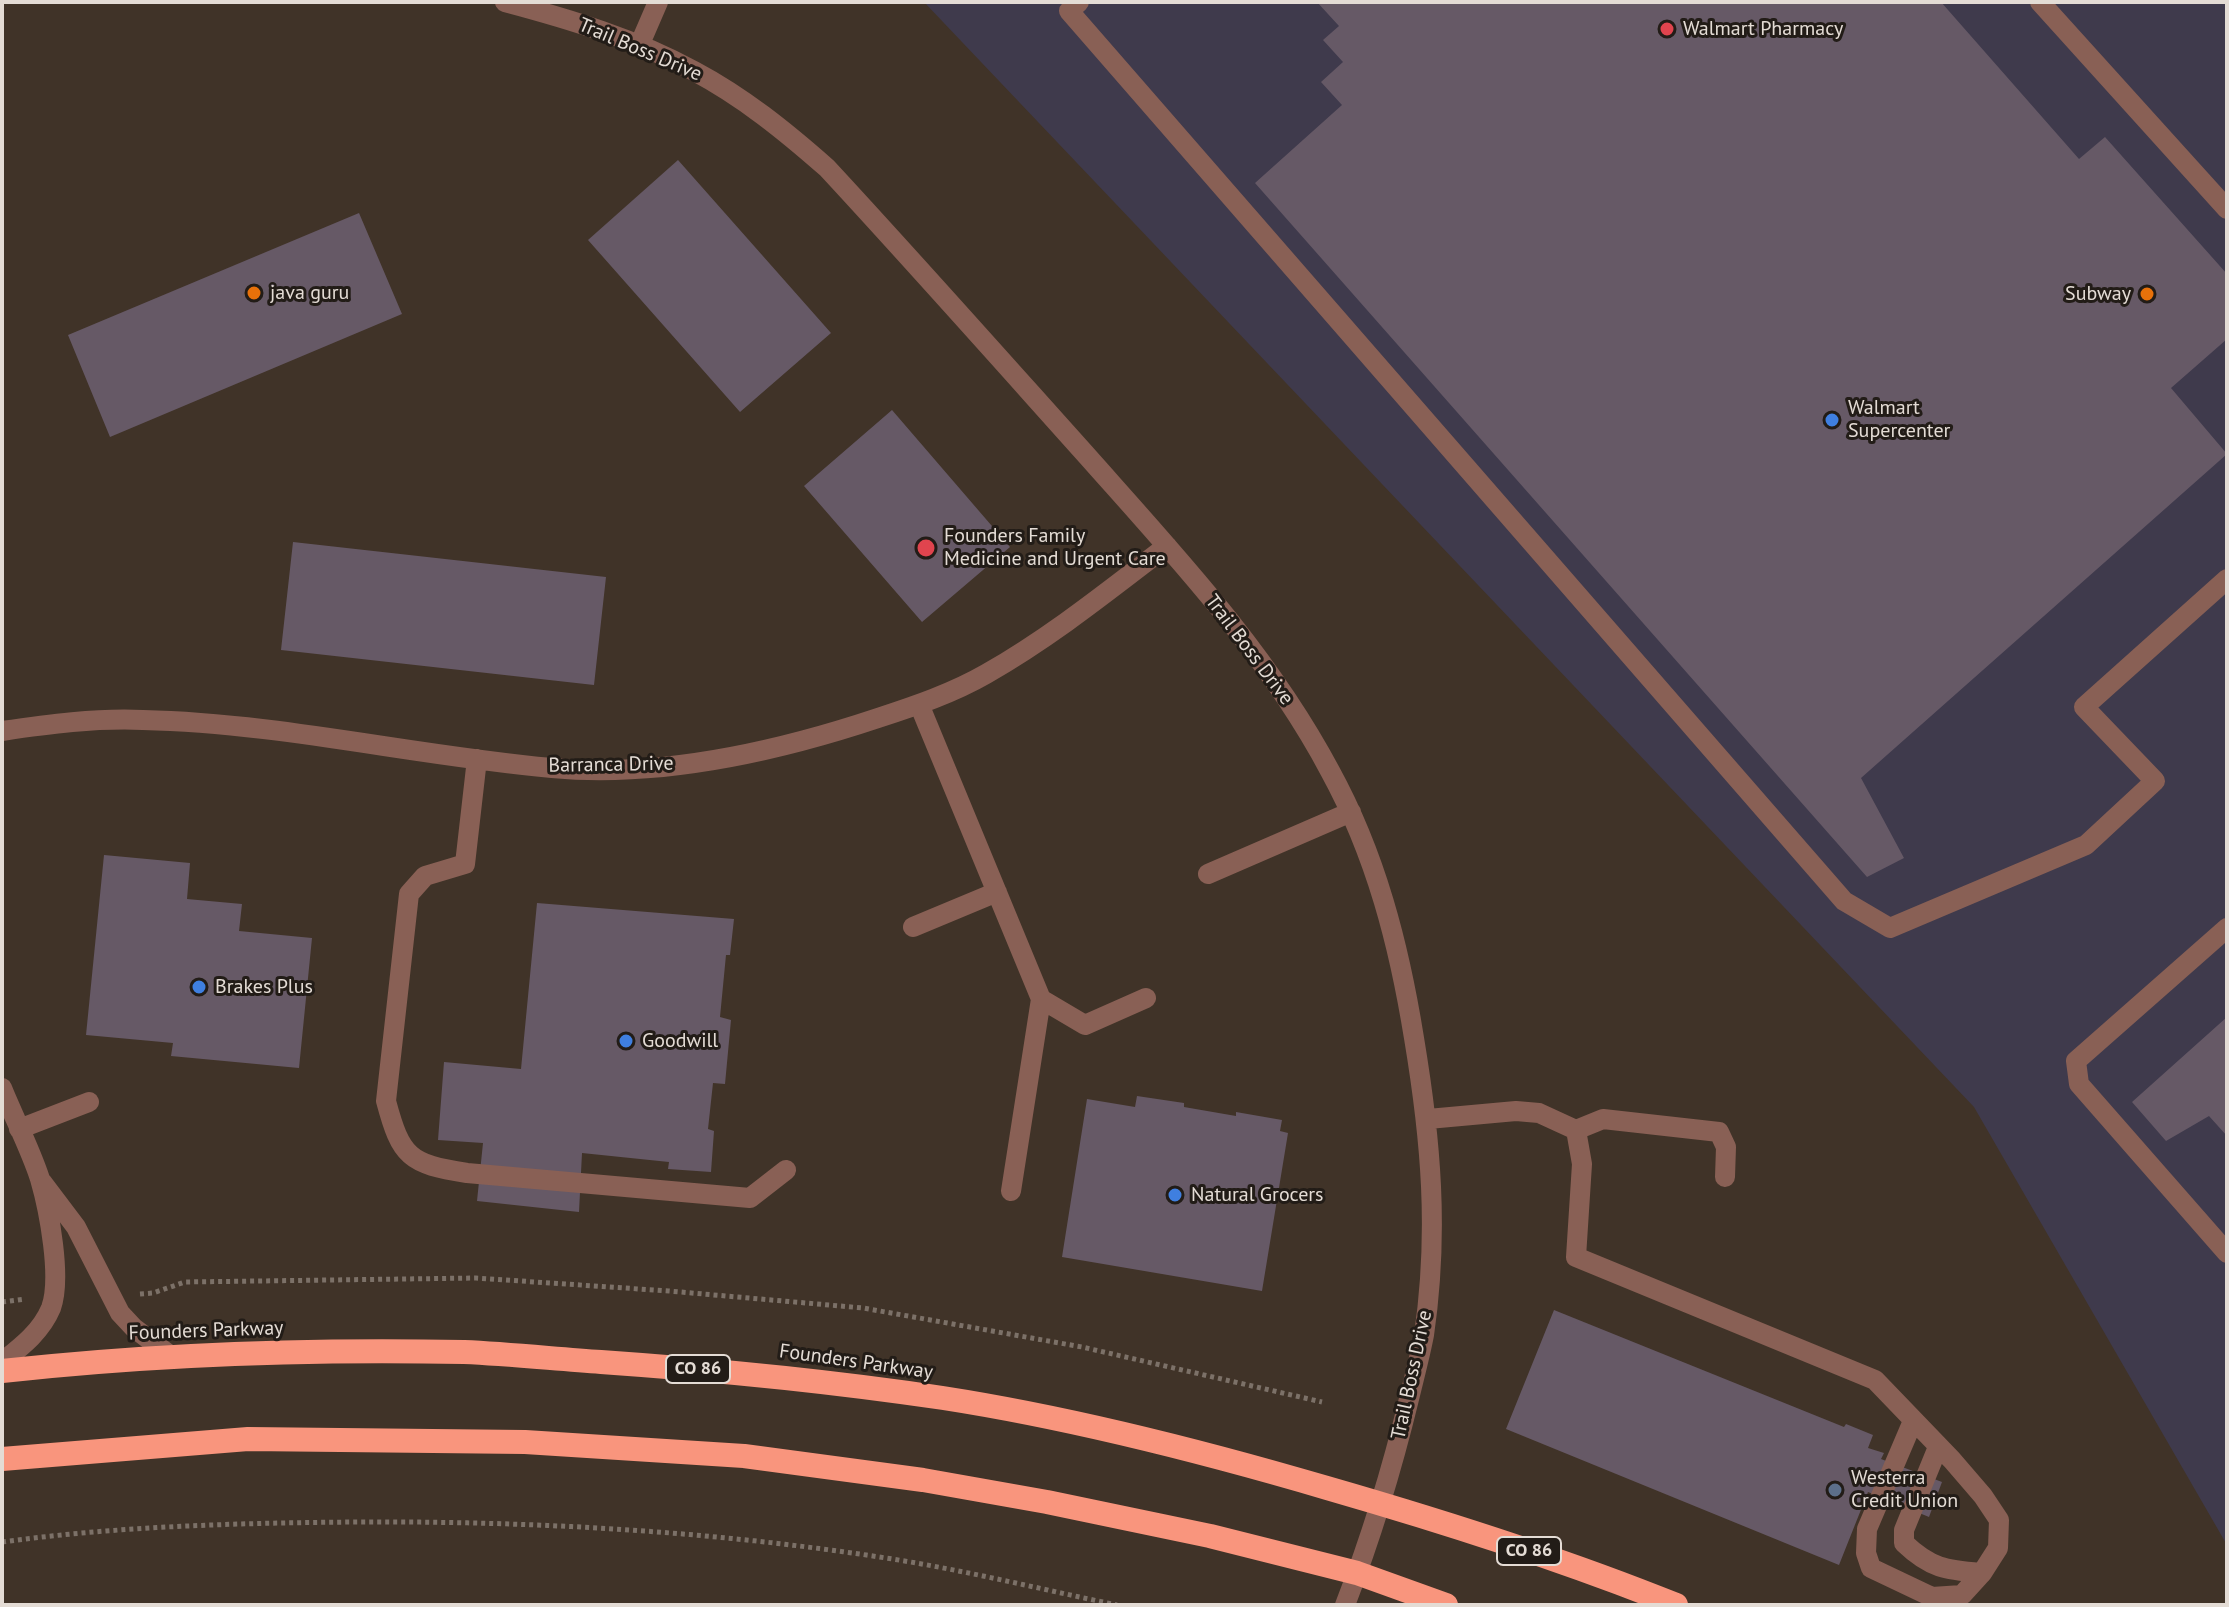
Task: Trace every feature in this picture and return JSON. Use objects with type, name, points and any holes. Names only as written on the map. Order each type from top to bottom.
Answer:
[{"type":"highway","name":"Founders Parkway","points":[[2,1371],[107,1359],[266,1352],[468,1352],[753,1373],[946,1398],[1070,1422],[1231,1460],[1381,1503],[1586,1569],[1676,1605]]},
{"type":"highway","points":[[2,1459],[248,1439],[525,1442],[744,1456],[923,1480],[1210,1536],[1357,1573],[1446,1605]]},
{"type":"street","name":"Trail Boss Drive","points":[[505,2],[566,19],[692,69],[737,96],[785,131],[827,168],[1167,546],[1266,669],[1300,719],[1351,812],[1398,948],[1428,1119],[1433,1223],[1423,1339],[1381,1503],[1345,1605]]},
{"type":"street","points":[[639,46],[658,2]]},
{"type":"street","points":[[1079,2],[1069,11],[1833,889],[1844,901],[1890,928],[2086,845],[2155,781],[2084,707],[2227,579]]},
{"type":"street","points":[[2040,2],[2227,209]]},
{"type":"street","name":"Barranca Drive","points":[[2,731],[69,721],[143,720],[246,728],[555,769],[612,769],[739,756],[827,735],[919,704],[983,676],[1046,638],[1167,546]]},
{"type":"street","points":[[919,704],[1041,999],[1011,1191]]},
{"type":"street","points":[[477,759],[465,864],[425,876],[409,894],[386,1101],[394,1133],[406,1153],[433,1168],[467,1173],[750,1198],[786,1170]]},
{"type":"street","points":[[1208,874],[1351,812]]},
{"type":"street","points":[[913,927],[997,892]]},
{"type":"street","points":[[2227,928],[2076,1061],[2079,1084],[2227,1253]]},
{"type":"street","points":[[1041,999],[1085,1025],[1146,998]]},
{"type":"street","points":[[2,1088],[40,1180],[55,1263],[56,1287],[51,1307],[40,1328],[2,1362]]},
{"type":"street","points":[[19,1129],[89,1102]]},
{"type":"street","points":[[1428,1119],[1516,1111],[1539,1113],[1576,1130],[1603,1119],[1719,1132],[1726,1147],[1725,1177]]},
{"type":"street","points":[[1576,1130],[1582,1164],[1576,1257],[1875,1380],[1983,1496],[1999,1520],[1998,1548],[1982,1573],[1962,1595],[1932,1597],[1871,1568],[1866,1553],[1867,1529],[1913,1421]]},
{"type":"street","points":[[40,1180],[76,1227],[120,1313],[134,1328],[171,1356]]},
{"type":"street","points":[[1945,1454],[1904,1530],[1904,1543],[1914,1553],[1942,1569],[1982,1573]]},
{"type":"path","points":[[135,1294],[153,1293],[185,1282],[476,1278],[863,1308],[1082,1347],[1322,1402]]},
{"type":"path","points":[[2,1302],[27,1299]]},
{"type":"path","points":[[2,1542],[62,1534],[242,1523],[443,1522],[667,1531],[888,1558],[1117,1605]]},
{"type":"shaded area","points":[[924,2],[2227,2],[2227,1545],[1974,1107]]},
{"type":"building","name":"Walmart Supercenter","points":[[1317,2],[1941,2],[2079,159],[2105,137],[2227,274],[2227,339],[2171,388],[2227,454],[1861,778],[1904,858],[1867,877],[1255,183],[1342,105],[1321,82],[1343,62],[1323,40],[1339,26]]},
{"type":"building","points":[[678,160],[831,333],[740,412],[588,240]]},
{"type":"building","points":[[359,213],[402,314],[110,437],[68,335]]},
{"type":"building","points":[[892,410],[1010,547],[922,622],[804,486]]},
{"type":"building","points":[[293,542],[606,577],[594,685],[281,650]]},
{"type":"building","name":"Brakes Plus","points":[[104,855],[190,863],[187,899],[242,904],[239,931],[312,938],[299,1068],[171,1056],[173,1043],[86,1035]]},
{"type":"building","name":"Goodwill","points":[[537,903],[734,919],[730,955],[726,955],[720,1017],[731,1020],[725,1084],[713,1083],[708,1129],[714,1131],[711,1172],[668,1169],[669,1162],[582,1153],[579,1212],[477,1201],[483,1143],[438,1140],[444,1062],[521,1069]]},
{"type":"building","points":[[2227,1017],[2227,1136],[2209,1116],[2166,1141],[2132,1102]]},
{"type":"building","name":"Natural Grocers","points":[[1137,1096],[1184,1103],[1184,1107],[1236,1116],[1236,1112],[1282,1120],[1280,1131],[1288,1133],[1262,1291],[1062,1257],[1087,1099],[1135,1107]]},
{"type":"building","points":[[1554,1310],[1844,1427],[1846,1424],[1873,1435],[1868,1448],[1884,1453],[1881,1459],[1942,1482],[1929,1517],[1868,1492],[1839,1565],[1506,1429]]},
{"type":"place","name":"Walmart Pharmacy","points":[[1667,29]]},
{"type":"place","name":"java guru","points":[[254,293]]},
{"type":"place","name":"Subway","points":[[2147,294]]},
{"type":"place","name":"Walmart Supercenter","points":[[1832,420]]},
{"type":"place","name":"Founders Family Medicine and Urgent Care","points":[[926,548]]},
{"type":"place","name":"Brakes Plus","points":[[199,987]]},
{"type":"place","name":"Goodwill","points":[[626,1041]]},
{"type":"place","name":"Natural Grocers","points":[[1175,1195]]},
{"type":"place","name":"Westerra Credit Union","points":[[1835,1490]]}]
